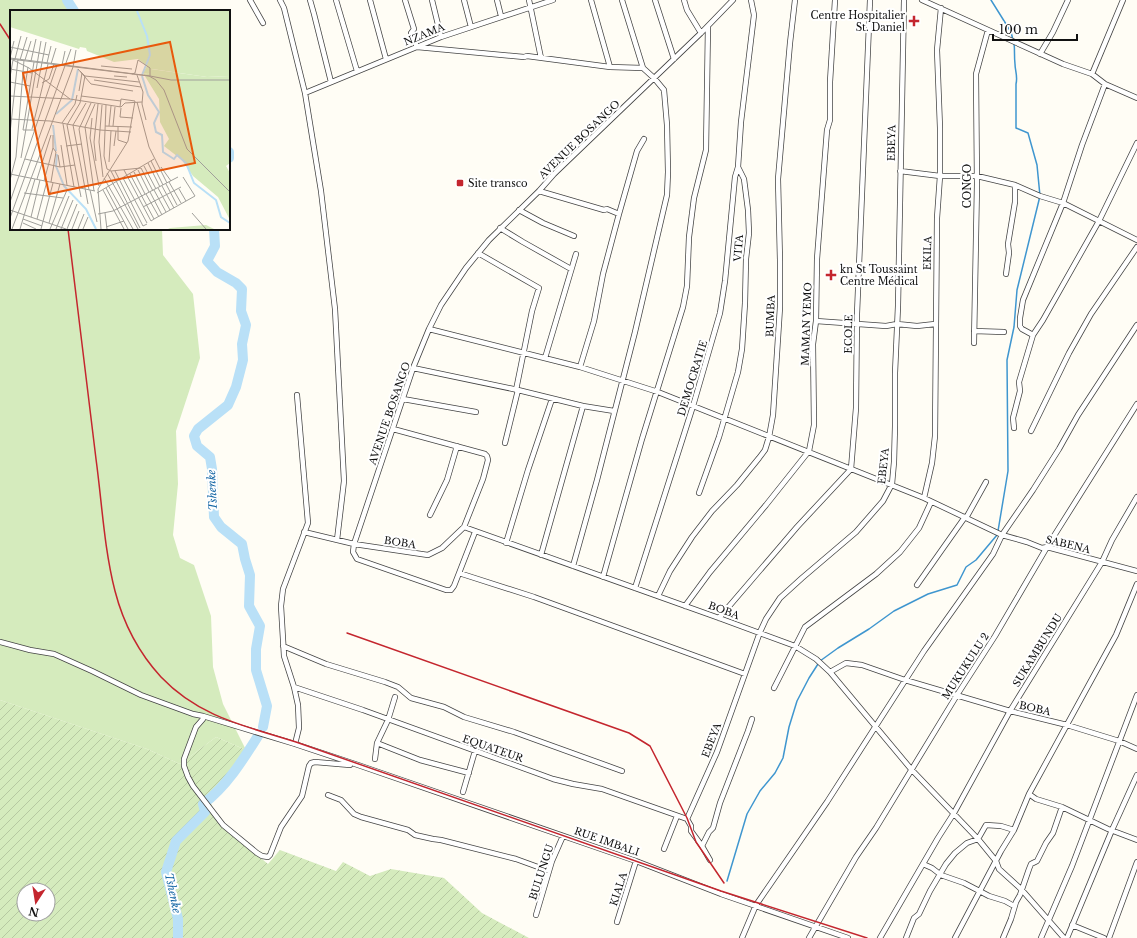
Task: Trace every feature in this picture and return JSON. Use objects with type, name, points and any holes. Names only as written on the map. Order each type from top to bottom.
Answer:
[{"type":"street","points":[[250,0],[263,23]]},
{"type":"street","points":[[280,0],[284,8],[305,93],[321,191],[335,308],[344,481],[336,540]]},
{"type":"street","points":[[310,0],[331,82]]},
{"type":"street","points":[[336,0],[357,71]]},
{"type":"street","points":[[370,0],[386,59]]},
{"type":"street","points":[[405,0],[414,29],[411,33],[416,48],[497,56],[527,56],[610,67],[643,68]]},
{"type":"street","points":[[432,0],[442,37]]},
{"type":"street","points":[[464,0],[471,26]]},
{"type":"street","points":[[497,0],[501,16]]},
{"type":"street","points":[[529,0],[541,58]]},
{"type":"street","name":"NZAMA","points":[[305,93],[386,59],[471,26],[553,0]]},
{"type":"street","points":[[591,0],[610,67]]},
{"type":"street","points":[[573,566],[597,480],[653,257],[668,184],[667,125],[664,90],[643,68],[622,0]]},
{"type":"street","points":[[655,0],[674,59]]},
{"type":"street","points":[[684,0],[687,10],[701,33]]},
{"type":"street","name":"AVENUE BOSANGO","points":[[354,544],[413,368],[429,329],[441,305],[466,268],[500,228],[701,33],[733,0]]},
{"type":"street","name":"VITA","points":[[699,493],[713,456],[741,359],[746,259],[749,233],[744,179],[738,167],[741,122],[754,15],[751,0]]},
{"type":"street","name":"BUMBA","points":[[658,596],[670,571],[692,537],[712,511],[737,485],[759,458],[765,450],[769,437],[773,415],[780,306],[778,179],[795,0]]},
{"type":"street","name":"MAMAN YEMO","points":[[685,606],[710,572],[766,505],[808,451],[814,425],[813,348],[816,321],[817,259],[827,130],[830,120],[835,0]]},
{"type":"street","name":"ECOLE","points":[[851,469],[856,408],[857,324],[870,0]]},
{"type":"street","name":"EBEYA","points":[[687,819],[718,752],[760,632],[766,619],[780,598],[856,532],[883,501],[892,484],[894,462],[904,0]]},
{"type":"street","points":[[922,0],[936,3],[941,8],[1040,54],[1092,74],[1105,84],[1136,98],[1137,92]]},
{"type":"street","points":[[1040,54],[1054,32],[1068,0]]},
{"type":"street","points":[[1092,74],[1123,0]]},
{"type":"street","name":"EKILA","points":[[924,498],[932,463],[935,436],[937,218],[940,176],[937,50],[941,8]]},
{"type":"street","points":[[603,577],[642,439],[658,392],[683,307],[687,286],[689,237],[694,198],[706,150],[708,26]]},
{"type":"street","name":"CONGO","points":[[974,343],[977,176],[976,74],[988,30]]},
{"type":"street","points":[[1033,335],[1022,329],[1020,326],[1023,300],[1063,203],[1082,145],[1105,84]]},
{"type":"street","points":[[580,367],[594,321],[603,274],[636,151],[644,139]]},
{"type":"street","points":[[1014,428],[1013,418],[1020,391],[1019,382],[1033,335],[1099,221],[1137,143]]},
{"type":"street","name":"DEMOCRATIE","points":[[635,588],[693,406],[720,313],[725,282],[735,176],[738,167]]},
{"type":"street","points":[[900,171],[940,176],[977,176],[1015,185],[1040,196],[1063,203],[1137,240]]},
{"type":"street","points":[[1006,274],[1009,253],[1008,244],[1016,202],[1015,185]]},
{"type":"street","points":[[539,191],[604,210],[607,209],[619,214]]},
{"type":"street","points":[[519,210],[543,223],[574,236]]},
{"type":"street","points":[[500,228],[571,269]]},
{"type":"street","points":[[1031,431],[1069,353],[1091,314],[1137,247]]},
{"type":"street","points":[[478,253],[539,288],[532,311],[523,352],[517,390],[505,443]]},
{"type":"street","points":[[545,358],[576,254]]},
{"type":"street","points":[[816,321],[886,326],[897,324],[917,326],[935,324]]},
{"type":"street","points":[[742,938],[756,905],[793,853],[924,651],[993,554],[1002,535],[1059,449],[1078,415],[1137,325]]},
{"type":"street","name":"SABENA","points":[[429,329],[580,367],[658,392],[769,437],[892,484],[1002,535],[1042,548],[1047,547],[1137,572]]},
{"type":"street","points":[[974,331],[1004,332]]},
{"type":"street","points":[[413,368],[517,390],[583,406],[614,411]]},
{"type":"street","points":[[295,744],[299,728],[299,717],[294,687],[284,656],[281,606],[283,589],[308,523],[297,395]]},
{"type":"street","points":[[403,399],[476,412]]},
{"type":"street","points":[[506,543],[528,470],[552,399]]},
{"type":"street","name":"MUKUKULU 2","points":[[809,938],[815,927],[820,922],[856,858],[995,636],[1047,547],[1137,404]]},
{"type":"street","points":[[541,555],[583,406]]},
{"type":"street","points":[[393,429],[488,456],[483,479],[464,527]]},
{"type":"street","points":[[430,514],[447,480],[456,446]]},
{"type":"street","points":[[719,618],[797,526],[851,469]]},
{"type":"street","points":[[917,585],[966,517],[986,482]]},
{"type":"street","name":"SUKAMBUNDU","points":[[880,938],[954,813],[1010,711],[1102,562],[1112,540],[1137,497]]},
{"type":"street","points":[[774,688],[806,627],[876,574],[900,552],[919,528],[932,502]]},
{"type":"street","name":"BOBA","points":[[304,532],[354,544],[428,555],[442,548],[464,527],[796,646],[816,659],[830,672],[846,663],[873,668],[905,680],[1010,711],[1067,725],[1137,749]]},
{"type":"street","points":[[354,544],[353,552],[357,559],[446,590],[451,590],[454,586],[475,532]]},
{"type":"street","points":[[459,573],[534,597],[745,674]]},
{"type":"street","points":[[955,938],[979,891],[1014,830],[1029,794],[1116,635],[1137,584]]},
{"type":"street","points":[[0,642],[30,650],[54,654],[141,695],[192,714],[295,744],[358,765]]},
{"type":"street","points":[[283,646],[326,664],[398,687],[411,698],[444,707],[464,717],[514,732],[622,771]]},
{"type":"street","points":[[830,672],[911,769],[978,839],[996,861],[1000,869],[1021,889],[1033,904],[1066,938],[1137,775]]},
{"type":"street","name":"EQUATEUR","points":[[294,687],[553,779],[602,789],[687,819]]},
{"type":"street","points":[[1041,938],[1072,866],[1137,695]]},
{"type":"street","points":[[375,760],[377,743],[388,720],[395,697]]},
{"type":"street","points":[[203,716],[203,719],[196,727],[184,759],[190,782],[223,825],[262,856],[268,857],[275,844],[281,827],[302,796],[311,763],[358,765]]},
{"type":"street","points":[[702,846],[709,832],[713,828],[720,802],[752,719]]},
{"type":"street","points":[[377,743],[430,763],[469,773]]},
{"type":"street","points":[[463,792],[476,751]]},
{"type":"street","name":"RUE IMBALI","points":[[358,765],[636,861],[836,936],[848,938]]},
{"type":"street","points":[[1029,794],[1137,840]]},
{"type":"street","points":[[328,795],[341,800],[354,814],[366,819],[400,827],[415,835],[516,859],[549,871]]},
{"type":"street","points":[[1003,938],[1012,919],[1016,902],[1031,864],[1037,861],[1053,833],[1062,807]]},
{"type":"street","points":[[664,849],[677,816]]},
{"type":"street","points":[[687,819],[691,826],[691,831],[710,860]]},
{"type":"street","points":[[906,938],[914,918],[918,914],[946,864],[955,853],[967,843],[978,839],[986,825],[1001,826],[1014,830]]},
{"type":"street","name":"BULUNGU","points":[[536,915],[549,871],[563,836]]},
{"type":"street","name":"KIALA","points":[[617,922],[636,861]]},
{"type":"street","points":[[1109,938],[1137,862]]},
{"type":"street","points":[[923,864],[932,868],[941,875],[964,883],[1014,906],[1016,902]]},
{"type":"street","points":[[1072,925],[1104,938]]},
{"type":"green space","points":[[0,0],[72,0],[77,10],[10,10],[10,230],[162,230],[163,255],[193,294],[200,358],[176,431],[178,484],[173,535],[180,558],[194,565],[211,616],[213,667],[223,704],[246,750],[216,737],[180,764],[147,749],[0,700]]},
{"type":"green space","points":[[0,700],[147,749],[180,764],[216,737],[246,750],[209,798],[219,824],[268,864],[280,850],[336,871],[343,862],[370,876],[391,869],[444,878],[482,913],[529,938],[0,938]]},
{"type":"waterway","name":"Tshenke","points":[[67,0],[73,10]]},
{"type":"waterway","points":[[991,0],[1011,32],[1013,40]]},
{"type":"waterway","points":[[998,531],[1008,471],[1007,360],[1014,327],[1017,290],[1040,196],[1037,165],[1028,133],[1016,128],[1017,78],[1014,43]]},
{"type":"waterway","name":"Tshenke","points":[[214,230],[215,246],[207,261],[217,272],[236,283],[242,289],[241,311],[246,325],[242,344],[243,360],[236,387],[228,405],[198,429],[194,436],[197,446],[210,457],[214,517],[221,527],[242,544],[250,575],[249,606],[260,626],[256,649],[256,670],[267,706],[263,727]]},
{"type":"waterway","points":[[820,661],[894,611],[928,594],[957,585],[966,567],[976,560],[997,535]]},
{"type":"waterway","points":[[727,881],[747,814],[760,791],[775,773],[783,758],[789,727],[797,701],[818,664]]},
{"type":"waterway","name":"Tshenke","points":[[178,938],[178,919],[166,872],[176,841],[205,812],[203,804],[227,781],[258,736]]},
{"type":"railway","points":[[0,24],[10,39]]},
{"type":"railway","points":[[68,230],[111,575],[118,603],[133,637],[153,668],[176,691],[207,711],[241,725],[296,742],[721,891],[867,938]]},
{"type":"railway","points":[[347,633],[629,733],[650,746],[687,818],[696,842],[724,883]]},
{"type":"place","name":"Centre Hospitalier St. Daniel","points":[[914,21]]},
{"type":"place","name":"Site transco","points":[[460,183]]},
{"type":"place","name":"kn St Toussaint Centre Médical","points":[[831,275]]}]
